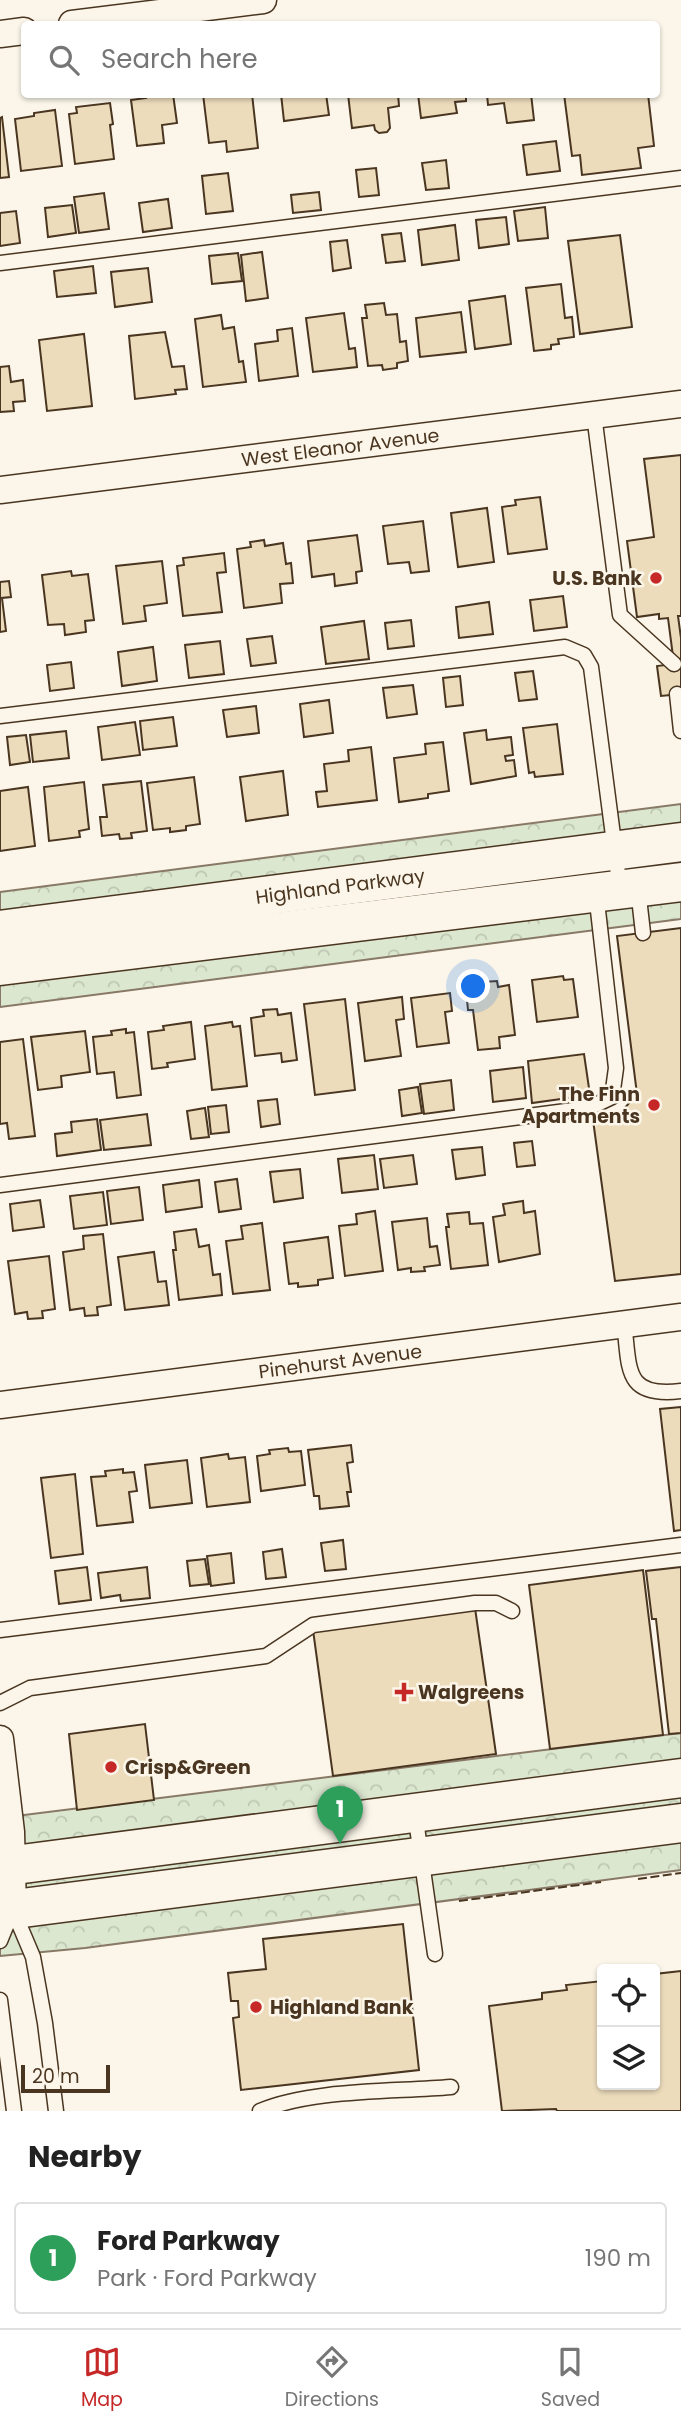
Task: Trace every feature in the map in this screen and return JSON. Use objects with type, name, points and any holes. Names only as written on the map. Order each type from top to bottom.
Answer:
[{"type":"main road","name":"Highland Parkway","points":[[0,966],[606,874],[681,842]]},
{"type":"main road","name":"Highland Parkway","points":[[0,930],[606,874],[681,882]]},
{"type":"main road","points":[[6,1866],[681,1778]]},
{"type":"main road","points":[[4,1921],[422,1856],[681,1822]]},
{"type":"street","points":[[96,21],[263,0]]},
{"type":"street","points":[[0,34],[21,31]]},
{"type":"street","name":"West Eleanor Avenue","points":[[0,490],[681,404]]},
{"type":"street","name":"Pinehurst Avenue","points":[[0,1405],[681,1317]]},
{"type":"street","points":[[0,1739],[6,1866],[4,1921]]},
{"type":"lane","points":[[0,263],[681,178]]},
{"type":"lane","points":[[594,415],[620,615],[674,664]]},
{"type":"lane","points":[[0,716],[565,647],[584,655],[591,667],[617,1068],[612,1097],[589,1108],[0,1185]]},
{"type":"lane","points":[[677,694],[681,732]]},
{"type":"lane","points":[[606,874],[643,933]]},
{"type":"lane","points":[[624,1323],[632,1374],[640,1387],[650,1392],[681,1391]]},
{"type":"lane","points":[[0,1630],[681,1545]]},
{"type":"lane","points":[[0,1703],[30,1688],[266,1656],[313,1625],[475,1604],[496,1603],[512,1611]]},
{"type":"lane","points":[[415,1811],[435,1954]]},
{"type":"lane","points":[[4,1921],[33,1956],[56,2111]]},
{"type":"lane","points":[[0,2000],[15,2111]]},
{"type":"lane","points":[[260,2111],[279,2103],[451,2087]]},
{"type":"green space","points":[[681,804],[681,919],[0,1007],[0,892]]},
{"type":"green space","points":[[681,1733],[681,1870],[85,1948],[0,1956],[0,1818]]},
{"type":"building","points":[[174,98],[177,123],[162,125],[164,143],[137,146],[131,100]]},
{"type":"building","points":[[203,98],[252,98],[258,148],[227,152],[226,141],[209,143]]},
{"type":"building","points":[[281,98],[327,98],[329,115],[284,121]]},
{"type":"building","points":[[348,98],[398,98],[399,106],[388,108],[390,128],[387,132],[379,133],[374,125],[352,128]]},
{"type":"building","points":[[418,98],[466,98],[466,101],[455,102],[457,113],[421,118]]},
{"type":"building","points":[[487,98],[531,98],[534,120],[507,123],[504,103],[488,105]]},
{"type":"building","points":[[565,98],[648,98],[654,146],[638,148],[641,168],[582,175],[580,155],[572,156]]},
{"type":"building","points":[[110,103],[114,159],[75,164],[69,114],[77,113],[76,107]]},
{"type":"building","points":[[55,110],[62,166],[21,171],[15,119]]},
{"type":"building","points":[[2,117],[9,177],[0,178],[0,118]]},
{"type":"building","points":[[556,141],[560,171],[527,175],[523,145]]},
{"type":"building","points":[[446,160],[449,188],[426,190],[422,163]]},
{"type":"building","points":[[376,168],[379,195],[359,197],[356,170]]},
{"type":"building","points":[[228,173],[233,211],[206,214],[202,176]]},
{"type":"building","points":[[319,192],[321,210],[293,213],[291,195]]},
{"type":"building","points":[[104,193],[109,229],[79,233],[74,197]]},
{"type":"building","points":[[168,199],[172,228],[143,232],[139,203]]},
{"type":"building","points":[[72,205],[76,233],[48,237],[45,208]]},
{"type":"building","points":[[545,207],[548,238],[518,241],[514,211]]},
{"type":"building","points":[[16,211],[20,243],[0,246],[0,213]]},
{"type":"building","points":[[506,217],[509,244],[479,248],[476,220]]},
{"type":"building","points":[[455,225],[459,260],[422,265],[418,230]]},
{"type":"building","points":[[401,233],[405,261],[386,263],[382,235]]},
{"type":"building","points":[[620,235],[632,327],[580,334],[568,241]]},
{"type":"building","points":[[347,240],[351,268],[333,271],[330,242]]},
{"type":"building","points":[[262,252],[268,298],[246,301],[241,255]]},
{"type":"building","points":[[238,253],[242,281],[212,284],[209,256]]},
{"type":"building","points":[[93,266],[96,293],[57,297],[54,271]]},
{"type":"building","points":[[148,268],[152,302],[115,307],[111,272]]},
{"type":"building","points":[[561,284],[565,318],[572,317],[574,337],[558,339],[559,344],[551,345],[551,349],[534,351],[526,288]]},
{"type":"building","points":[[505,296],[511,344],[475,349],[469,301]]},
{"type":"building","points":[[384,303],[386,315],[397,314],[400,342],[406,341],[408,361],[397,363],[397,368],[383,370],[382,365],[368,366],[362,318],[367,318],[365,305]]},
{"type":"building","points":[[461,312],[466,352],[420,357],[416,318]]},
{"type":"building","points":[[344,313],[349,349],[355,348],[357,367],[313,372],[306,318]]},
{"type":"building","points":[[221,315],[223,329],[234,327],[239,362],[243,361],[246,382],[203,387],[195,319]]},
{"type":"building","points":[[292,328],[298,376],[259,381],[255,344],[278,341],[277,330]]},
{"type":"building","points":[[165,332],[172,367],[184,366],[187,389],[175,390],[176,394],[135,399],[129,336]]},
{"type":"building","points":[[84,334],[92,406],[47,411],[39,340]]},
{"type":"building","points":[[9,366],[11,382],[23,380],[25,401],[13,402],[14,411],[0,412],[0,367]]},
{"type":"building","name":"U.S. Bank","points":[[681,455],[681,616],[678,616],[681,638],[681,694],[661,696],[657,666],[674,664],[668,618],[659,619],[659,614],[637,617],[627,541],[654,537],[644,459]]},
{"type":"building","points":[[540,497],[547,549],[508,554],[502,507],[516,505],[515,500]]},
{"type":"building","points":[[487,508],[494,562],[458,567],[451,513]]},
{"type":"building","points":[[423,521],[429,571],[411,573],[409,562],[388,564],[383,526]]},
{"type":"building","points":[[357,535],[362,571],[356,572],[357,583],[335,586],[334,574],[312,577],[308,541]]},
{"type":"building","points":[[264,540],[265,546],[283,543],[286,564],[291,563],[293,583],[280,584],[282,603],[244,608],[237,549],[251,547],[250,542]]},
{"type":"building","points":[[224,553],[226,572],[217,573],[222,612],[183,616],[177,566],[184,565],[183,558]]},
{"type":"building","points":[[162,561],[167,603],[144,606],[146,621],[123,624],[116,566]]},
{"type":"building","points":[[71,571],[72,576],[88,574],[94,620],[85,621],[86,632],[65,635],[64,624],[48,625],[42,575]]},
{"type":"building","points":[[9,581],[11,597],[2,598],[6,631],[0,632],[0,582]]},
{"type":"building","points":[[563,596],[567,627],[534,631],[530,600]]},
{"type":"building","points":[[489,602],[493,634],[459,638],[456,607]]},
{"type":"building","points":[[411,620],[414,646],[388,649],[385,623]]},
{"type":"building","points":[[364,621],[369,659],[326,664],[321,627]]},
{"type":"building","points":[[272,636],[276,663],[251,666],[247,639]]},
{"type":"building","points":[[220,641],[224,674],[189,678],[185,645]]},
{"type":"building","points":[[153,647],[157,681],[122,686],[118,652]]},
{"type":"building","points":[[71,662],[74,688],[50,691],[47,665]]},
{"type":"building","points":[[533,671],[537,699],[519,701],[515,673]]},
{"type":"building","points":[[460,676],[463,705],[446,707],[443,678]]},
{"type":"building","points":[[413,685],[417,714],[387,718],[383,688]]},
{"type":"building","points":[[329,700],[333,733],[304,737],[300,704]]},
{"type":"building","points":[[256,706],[259,733],[227,737],[223,710]]},
{"type":"building","points":[[173,717],[177,746],[143,750],[140,721]]},
{"type":"building","points":[[135,722],[140,755],[102,760],[98,727]]},
{"type":"building","points":[[557,724],[563,774],[535,777],[534,772],[529,773],[523,728]]},
{"type":"building","points":[[486,730],[487,740],[511,737],[513,755],[505,756],[506,761],[514,760],[516,776],[471,784],[464,733]]},
{"type":"building","points":[[66,731],[69,758],[33,762],[30,735]]},
{"type":"building","points":[[26,735],[30,762],[10,765],[7,737]]},
{"type":"building","points":[[443,742],[449,791],[428,794],[428,798],[399,802],[394,758],[426,754],[425,744]]},
{"type":"building","points":[[371,747],[377,800],[318,807],[316,792],[327,791],[324,764],[349,761],[348,750]]},
{"type":"building","points":[[283,771],[288,815],[246,821],[240,777]]},
{"type":"building","points":[[194,777],[200,824],[186,826],[186,830],[153,830],[147,783]]},
{"type":"building","points":[[141,781],[147,831],[131,833],[132,838],[120,839],[119,834],[102,836],[100,817],[107,817],[103,785]]},
{"type":"building","points":[[84,782],[89,829],[79,831],[80,837],[49,841],[44,787]]},
{"type":"building","points":[[28,787],[35,846],[0,851],[0,791]]},
{"type":"building","name":"The Finn Apartments","points":[[681,928],[681,1274],[615,1281],[593,1120],[617,1117],[637,1094],[617,936]]},
{"type":"building","points":[[563,976],[564,980],[573,979],[578,1017],[537,1022],[532,980]]},
{"type":"building","points":[[497,981],[498,987],[509,985],[515,1035],[499,1037],[500,1048],[478,1050],[473,1010],[468,1010],[466,990],[484,988],[483,982]]},
{"type":"building","points":[[450,993],[452,1011],[445,1012],[449,1043],[417,1047],[411,998]]},
{"type":"building","points":[[402,997],[404,1019],[396,1020],[401,1056],[365,1061],[358,1003]]},
{"type":"building","points":[[345,999],[355,1090],[315,1095],[304,1004]]},
{"type":"building","points":[[277,1009],[278,1015],[291,1013],[297,1060],[282,1062],[281,1053],[255,1056],[251,1018],[264,1016],[263,1010]]},
{"type":"building","points":[[191,1022],[195,1059],[167,1063],[168,1067],[152,1069],[148,1032],[164,1030],[163,1026]]},
{"type":"building","points":[[232,1022],[233,1027],[240,1026],[247,1086],[212,1090],[205,1026]]},
{"type":"building","points":[[126,1029],[126,1033],[134,1032],[141,1095],[117,1098],[114,1072],[97,1074],[93,1037],[112,1035],[111,1031]]},
{"type":"building","points":[[85,1031],[90,1072],[61,1076],[62,1087],[38,1090],[31,1037]]},
{"type":"building","points":[[23,1039],[35,1136],[9,1139],[7,1123],[0,1124],[0,1042]]},
{"type":"building","points":[[584,1054],[590,1095],[532,1103],[528,1061]]},
{"type":"building","points":[[523,1067],[526,1098],[493,1102],[490,1071]]},
{"type":"building","points":[[451,1080],[454,1110],[424,1114],[420,1084]]},
{"type":"building","points":[[418,1087],[422,1113],[402,1116],[399,1090]]},
{"type":"building","points":[[277,1099],[280,1124],[261,1127],[258,1101]]},
{"type":"building","points":[[226,1105],[229,1132],[211,1134],[208,1107]]},
{"type":"building","points":[[205,1108],[209,1137],[191,1139],[187,1111]]},
{"type":"building","points":[[147,1114],[151,1145],[104,1150],[100,1120]]},
{"type":"building","points":[[97,1119],[101,1150],[57,1156],[55,1134],[72,1132],[71,1122]]},
{"type":"building","points":[[532,1141],[535,1165],[517,1167],[514,1143]]},
{"type":"building","points":[[482,1147],[485,1175],[456,1179],[452,1150]]},
{"type":"building","points":[[374,1155],[378,1189],[342,1193],[338,1159]]},
{"type":"building","points":[[413,1155],[417,1184],[384,1188],[380,1159]]},
{"type":"building","points":[[300,1169],[303,1198],[274,1202],[270,1172]]},
{"type":"building","points":[[237,1179],[241,1209],[219,1212],[215,1182]]},
{"type":"building","points":[[199,1180],[202,1207],[166,1212],[163,1185]]},
{"type":"building","points":[[139,1187],[143,1220],[111,1224],[107,1191]]},
{"type":"building","points":[[103,1192],[107,1225],[74,1229],[70,1196]]},
{"type":"building","points":[[40,1200],[44,1227],[13,1231],[10,1204]]},
{"type":"building","points":[[523,1201],[524,1213],[535,1211],[540,1254],[499,1262],[493,1217],[505,1215],[503,1204]]},
{"type":"building","points":[[375,1211],[383,1271],[345,1276],[339,1226],[357,1224],[356,1214]]},
{"type":"building","points":[[469,1212],[470,1224],[483,1223],[488,1265],[451,1269],[447,1214]]},
{"type":"building","points":[[427,1218],[430,1247],[437,1246],[440,1265],[424,1267],[425,1271],[411,1272],[411,1268],[398,1270],[392,1222]]},
{"type":"building","points":[[262,1223],[270,1290],[233,1294],[226,1241],[243,1239],[241,1226]]},
{"type":"building","points":[[196,1229],[199,1247],[209,1245],[213,1275],[220,1274],[222,1295],[179,1300],[173,1250],[176,1250],[174,1232]]},
{"type":"building","points":[[103,1234],[111,1305],[97,1307],[98,1315],[85,1316],[84,1308],[70,1310],[63,1252],[84,1249],[83,1236]]},
{"type":"building","points":[[328,1237],[333,1278],[318,1280],[318,1285],[298,1287],[298,1283],[289,1284],[284,1243]]},
{"type":"building","points":[[154,1252],[158,1282],[166,1281],[169,1305],[125,1310],[118,1257]]},
{"type":"building","points":[[49,1256],[55,1309],[42,1311],[43,1318],[28,1319],[27,1312],[15,1314],[8,1261]]},
{"type":"building","points":[[681,1407],[681,1530],[674,1531],[660,1409]]},
{"type":"building","points":[[351,1445],[353,1462],[347,1463],[351,1492],[347,1492],[349,1506],[320,1509],[319,1496],[314,1496],[308,1450]]},
{"type":"building","points":[[288,1448],[289,1452],[301,1451],[305,1485],[261,1491],[257,1456],[270,1454],[269,1450]]},
{"type":"building","points":[[228,1454],[229,1459],[245,1457],[250,1502],[207,1507],[201,1458]]},
{"type":"building","points":[[187,1460],[192,1503],[150,1508],[145,1465]]},
{"type":"building","points":[[123,1469],[123,1473],[134,1472],[137,1491],[129,1492],[133,1522],[97,1526],[91,1477],[106,1476],[105,1471]]},
{"type":"building","points":[[75,1474],[83,1554],[51,1558],[41,1478]]},
{"type":"building","points":[[343,1540],[346,1569],[325,1571],[321,1543]]},
{"type":"building","points":[[282,1549],[286,1577],[266,1579],[263,1552]]},
{"type":"building","points":[[231,1553],[234,1583],[211,1586],[207,1556]]},
{"type":"building","points":[[205,1559],[209,1584],[190,1586],[187,1561]]},
{"type":"building","points":[[87,1567],[91,1600],[59,1604],[55,1571]]},
{"type":"building","points":[[147,1567],[150,1598],[121,1601],[120,1595],[101,1598],[98,1573]]},
{"type":"building","points":[[681,1567],[681,1733],[669,1734],[656,1619],[652,1619],[646,1571]]},
{"type":"building","points":[[643,1570],[663,1735],[550,1749],[529,1585]]},
{"type":"building","name":"Walgreens","points":[[475,1608],[496,1754],[333,1776],[313,1630]]},
{"type":"building","name":"Crisp&Green","points":[[145,1724],[154,1800],[77,1810],[69,1734]]},
{"type":"building","points":[[403,1924],[419,2070],[241,2090],[233,2018],[239,2017],[238,2001],[231,2001],[228,1973],[266,1969],[263,1939]]},
{"type":"building","points":[[681,1971],[681,2111],[502,2111],[489,2006],[542,1999],[542,1993],[567,1990],[566,1985],[597,1982],[597,2090],[660,2090],[660,1973]]},
{"type":"fence","points":[[638,1879],[681,1873]]},
{"type":"fence","points":[[459,1901],[601,1882]]},
{"type":"place","name":"U.S. Bank","points":[[656,578]]},
{"type":"place","name":"The Finn Apartments","points":[[654,1105]]},
{"type":"place","name":"Walgreens","points":[[404,1692]]},
{"type":"place","name":"Crisp&Green","points":[[111,1767]]},
{"type":"place","name":"Ford Parkway","points":[[340,1844]]},
{"type":"place","name":"Highland Bank","points":[[256,2007]]}]
